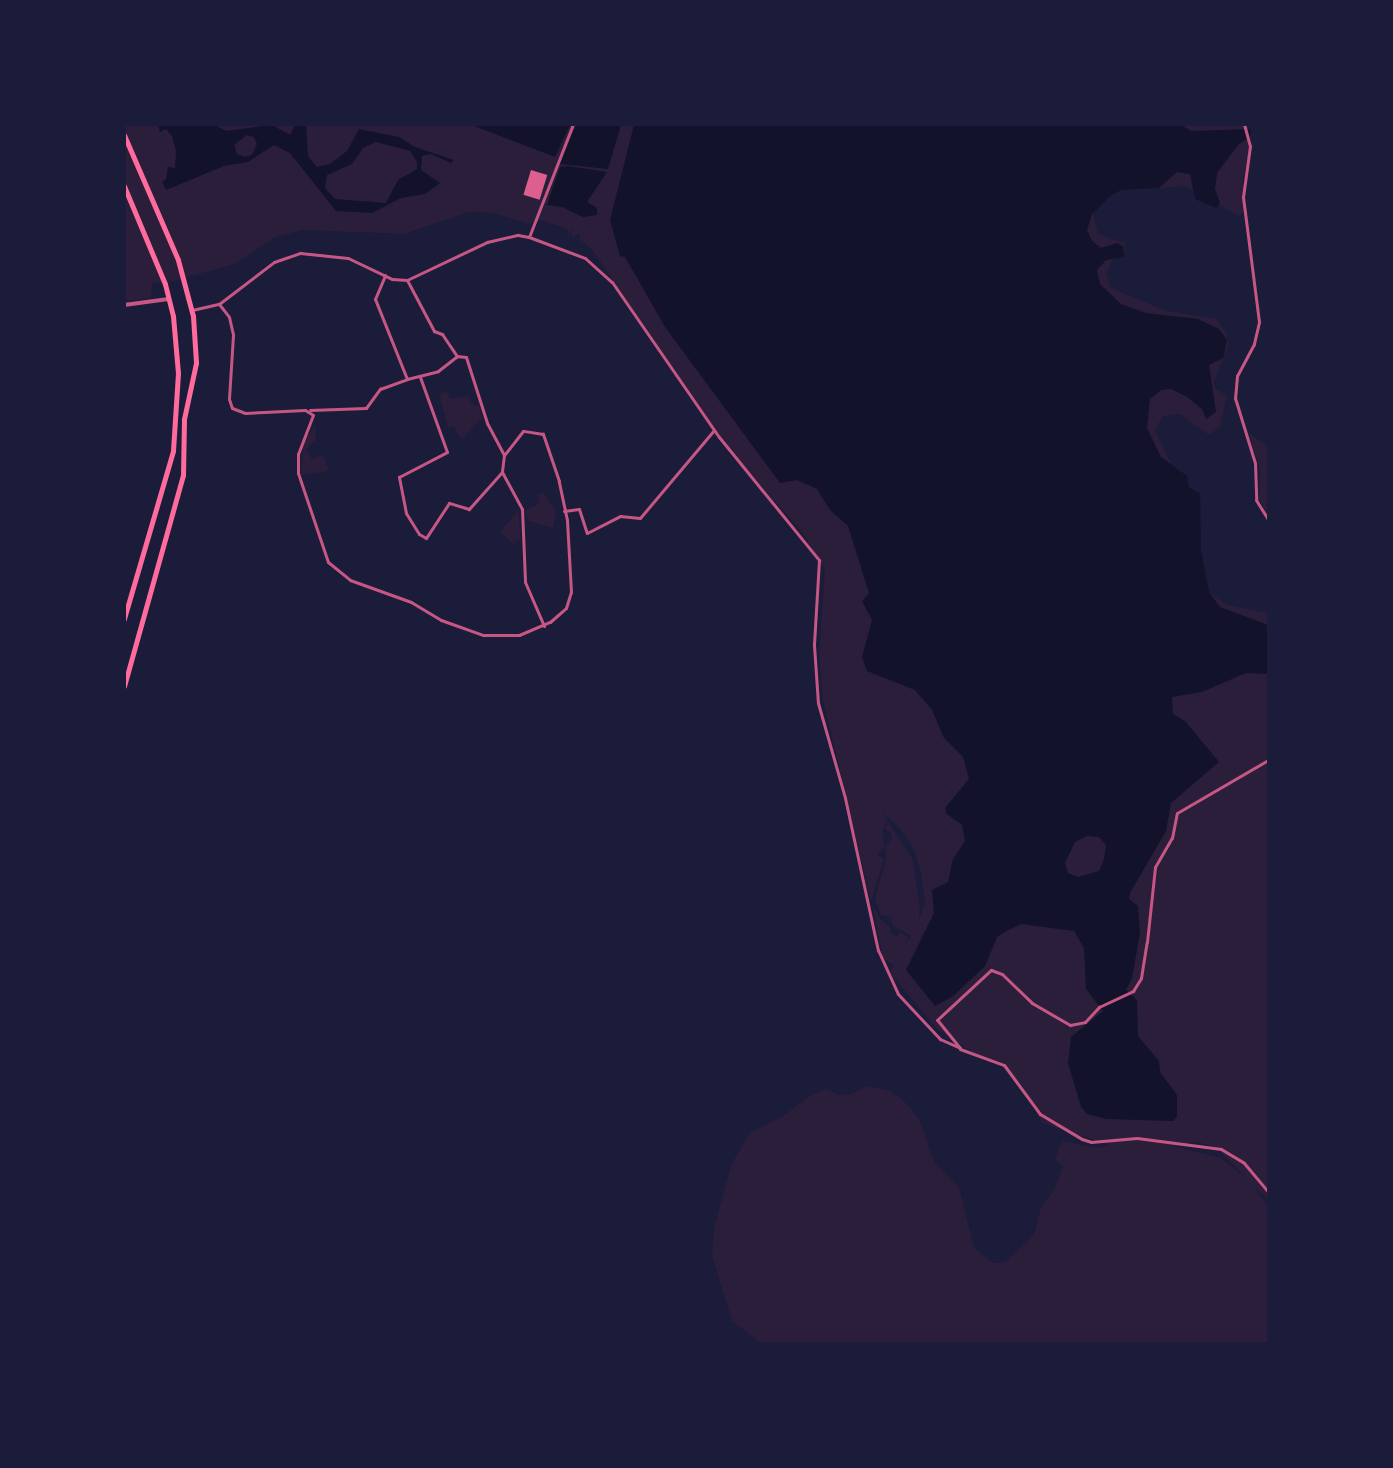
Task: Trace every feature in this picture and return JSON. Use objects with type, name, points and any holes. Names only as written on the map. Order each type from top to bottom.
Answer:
[{"type":"main road","points":[[124,135],[178,260],[192,309],[196,363],[184,419],[183,475],[124,686]]},
{"type":"main road","points":[[124,186],[159,266],[169,299],[178,357],[173,451],[124,619]]},
{"type":"street","points":[[529,237],[573,124]]},
{"type":"street","points":[[1245,126],[1249,140],[1243,197],[1259,322],[1254,344],[1238,376],[1234,398],[1255,463],[1256,500],[1269,519]]},
{"type":"street","points":[[192,309],[219,304],[274,262],[300,253],[348,258],[384,275],[407,280],[487,242],[518,235],[585,258],[612,282],[714,430],[819,560],[814,645],[818,703],[845,798],[878,950],[885,973],[910,1009],[939,1039],[1004,1065],[1040,1114],[1082,1139],[1091,1142],[1131,1137],[1221,1149],[1244,1163],[1269,1192]]},
{"type":"street","points":[[384,275],[375,299],[407,379]]},
{"type":"street","points":[[407,280],[433,328],[457,356]]},
{"type":"street","points":[[124,305],[169,299]]},
{"type":"street","points":[[219,304],[228,318],[233,335],[229,399],[232,408],[245,413],[366,408],[380,389],[438,371],[457,356],[464,355],[488,423],[504,455]]},
{"type":"street","points":[[309,410],[313,419],[298,454],[297,473],[323,552],[336,570],[362,586],[411,602],[441,620],[483,635],[519,635],[544,626],[562,612],[570,595],[564,511],[545,436],[523,431],[504,455],[502,472],[469,509],[449,503],[430,535],[424,538],[419,534],[405,509],[400,475],[447,450],[420,377]]},
{"type":"street","points":[[564,511],[579,509],[587,533],[620,516],[640,518],[714,430]]},
{"type":"street","points":[[502,472],[522,509],[525,582],[544,626]]},
{"type":"street","points":[[960,1048],[937,1020],[991,970],[1002,974],[1023,996],[1066,1024],[1085,1022],[1100,1007],[1129,993],[1141,978],[1150,922],[1150,885],[1157,861],[1172,838],[1177,813],[1269,760]]},
{"type":"shaded area","points":[[1179,124],[1192,131],[1251,129],[1250,137],[1239,144],[1217,173],[1215,189],[1220,203],[1216,208],[1195,199],[1190,174],[1177,172],[1159,188],[1121,190],[1110,196],[1092,214],[1087,230],[1092,241],[1101,248],[1117,243],[1123,246],[1124,257],[1106,260],[1097,270],[1100,284],[1121,304],[1146,313],[1198,319],[1219,329],[1227,340],[1223,358],[1209,365],[1216,412],[1206,419],[1202,409],[1187,397],[1171,389],[1161,390],[1150,399],[1147,428],[1161,457],[1187,476],[1189,487],[1200,494],[1201,550],[1209,592],[1220,607],[1268,625],[1268,674],[1246,673],[1202,692],[1172,697],[1173,714],[1185,721],[1219,762],[1171,803],[1166,831],[1130,893],[1129,899],[1138,906],[1140,933],[1132,978],[1126,990],[1137,1000],[1138,1036],[1159,1061],[1160,1072],[1177,1095],[1177,1117],[1173,1121],[1106,1119],[1087,1114],[1081,1107],[1068,1063],[1071,1037],[1103,1011],[1086,989],[1084,948],[1074,931],[1021,924],[1005,932],[997,937],[985,966],[952,997],[935,1006],[906,970],[934,913],[932,890],[948,882],[953,859],[965,841],[962,825],[947,814],[945,808],[969,779],[963,757],[944,738],[932,710],[915,690],[867,671],[862,657],[872,620],[862,601],[869,593],[848,526],[830,510],[817,489],[797,480],[780,483],[665,327],[625,257],[620,256],[610,220],[634,125]],"holes":[[[1087,836],[1099,837],[1106,845],[1099,871],[1078,877],[1068,873],[1065,863],[1075,842]]]},
{"type":"shaded area","points":[[124,125],[1245,125],[1250,146],[1243,180],[1244,212],[1239,216],[1185,186],[1116,191],[1096,199],[1093,214],[1098,234],[1125,243],[1123,254],[1113,259],[1106,274],[1111,288],[1166,311],[1216,319],[1227,334],[1228,346],[1214,382],[1215,388],[1227,396],[1220,427],[1209,435],[1180,414],[1163,416],[1155,430],[1171,464],[1182,472],[1187,489],[1192,580],[1227,605],[1268,613],[1268,1199],[1254,1187],[1268,1206],[1268,1343],[762,1344],[732,1321],[712,1255],[714,1229],[731,1165],[750,1133],[780,1118],[813,1094],[826,1089],[840,1095],[851,1094],[867,1086],[890,1091],[904,1101],[920,1120],[934,1162],[959,1187],[974,1248],[993,1263],[1005,1262],[1034,1235],[1041,1207],[1054,1190],[1063,1167],[1055,1159],[1062,1141],[1097,1148],[1110,1145],[1042,1123],[1021,1084],[1001,1062],[974,1053],[936,1028],[891,974],[893,965],[883,958],[872,904],[881,920],[890,927],[890,934],[897,936],[901,932],[909,938],[896,959],[913,933],[911,936],[892,925],[891,917],[881,915],[875,899],[886,859],[886,845],[892,839],[891,833],[885,829],[888,822],[912,858],[920,906],[919,920],[925,902],[920,868],[912,845],[896,824],[882,813],[887,820],[882,832],[885,846],[877,854],[884,859],[871,901],[823,700],[819,655],[825,570],[802,532],[708,425],[592,249],[579,239],[580,234],[571,237],[572,227],[568,236],[568,229],[541,220],[530,224],[494,213],[469,212],[404,234],[303,230],[275,237],[235,264],[173,281],[152,283],[151,298],[129,301],[124,299]],"holes":[[[1197,1142],[1215,1147],[1247,1178],[1219,1157],[1174,1147]]]},
{"type":"shaded area","points":[[158,125],[215,125],[226,131],[272,125],[290,135],[295,125],[306,125],[308,156],[317,167],[330,164],[347,151],[359,129],[399,137],[415,147],[454,160],[451,163],[431,154],[422,156],[421,170],[440,183],[425,194],[401,198],[372,213],[336,211],[290,153],[274,145],[248,162],[224,166],[166,190],[162,182],[166,179],[168,167],[175,168],[176,151],[172,136],[166,129],[160,132]],"holes":[[[247,135],[254,137],[257,144],[252,155],[245,157],[237,154],[234,145]],[[376,142],[410,151],[417,162],[417,169],[398,180],[386,203],[335,199],[325,188],[327,175],[352,164],[363,148]]]},
{"type":"shaded area","points":[[472,125],[570,125],[555,157]]},
{"type":"shaded area","points":[[576,125],[621,125],[608,169],[560,164]]},
{"type":"shaded area","points":[[568,166],[607,172],[587,202],[597,208],[597,215],[583,217],[562,207],[547,205],[560,167]]},
{"type":"shaded area","points":[[447,391],[450,399],[468,396],[474,407],[479,405],[482,418],[463,438],[458,436],[454,426],[448,428],[439,394]]},
{"type":"shaded area","points":[[315,425],[316,440],[306,449],[312,459],[323,455],[329,471],[301,475],[303,444]]},
{"type":"shaded area","points":[[1249,433],[1268,447],[1268,514],[1259,499],[1260,470]]},
{"type":"shaded area","points":[[543,493],[556,511],[553,528],[528,521],[525,510],[539,504],[538,494]]},
{"type":"shaded area","points":[[518,510],[521,541],[515,540],[515,545],[500,532]]},
{"type":"building","points":[[531,170],[547,175],[540,200],[523,195]]}]
